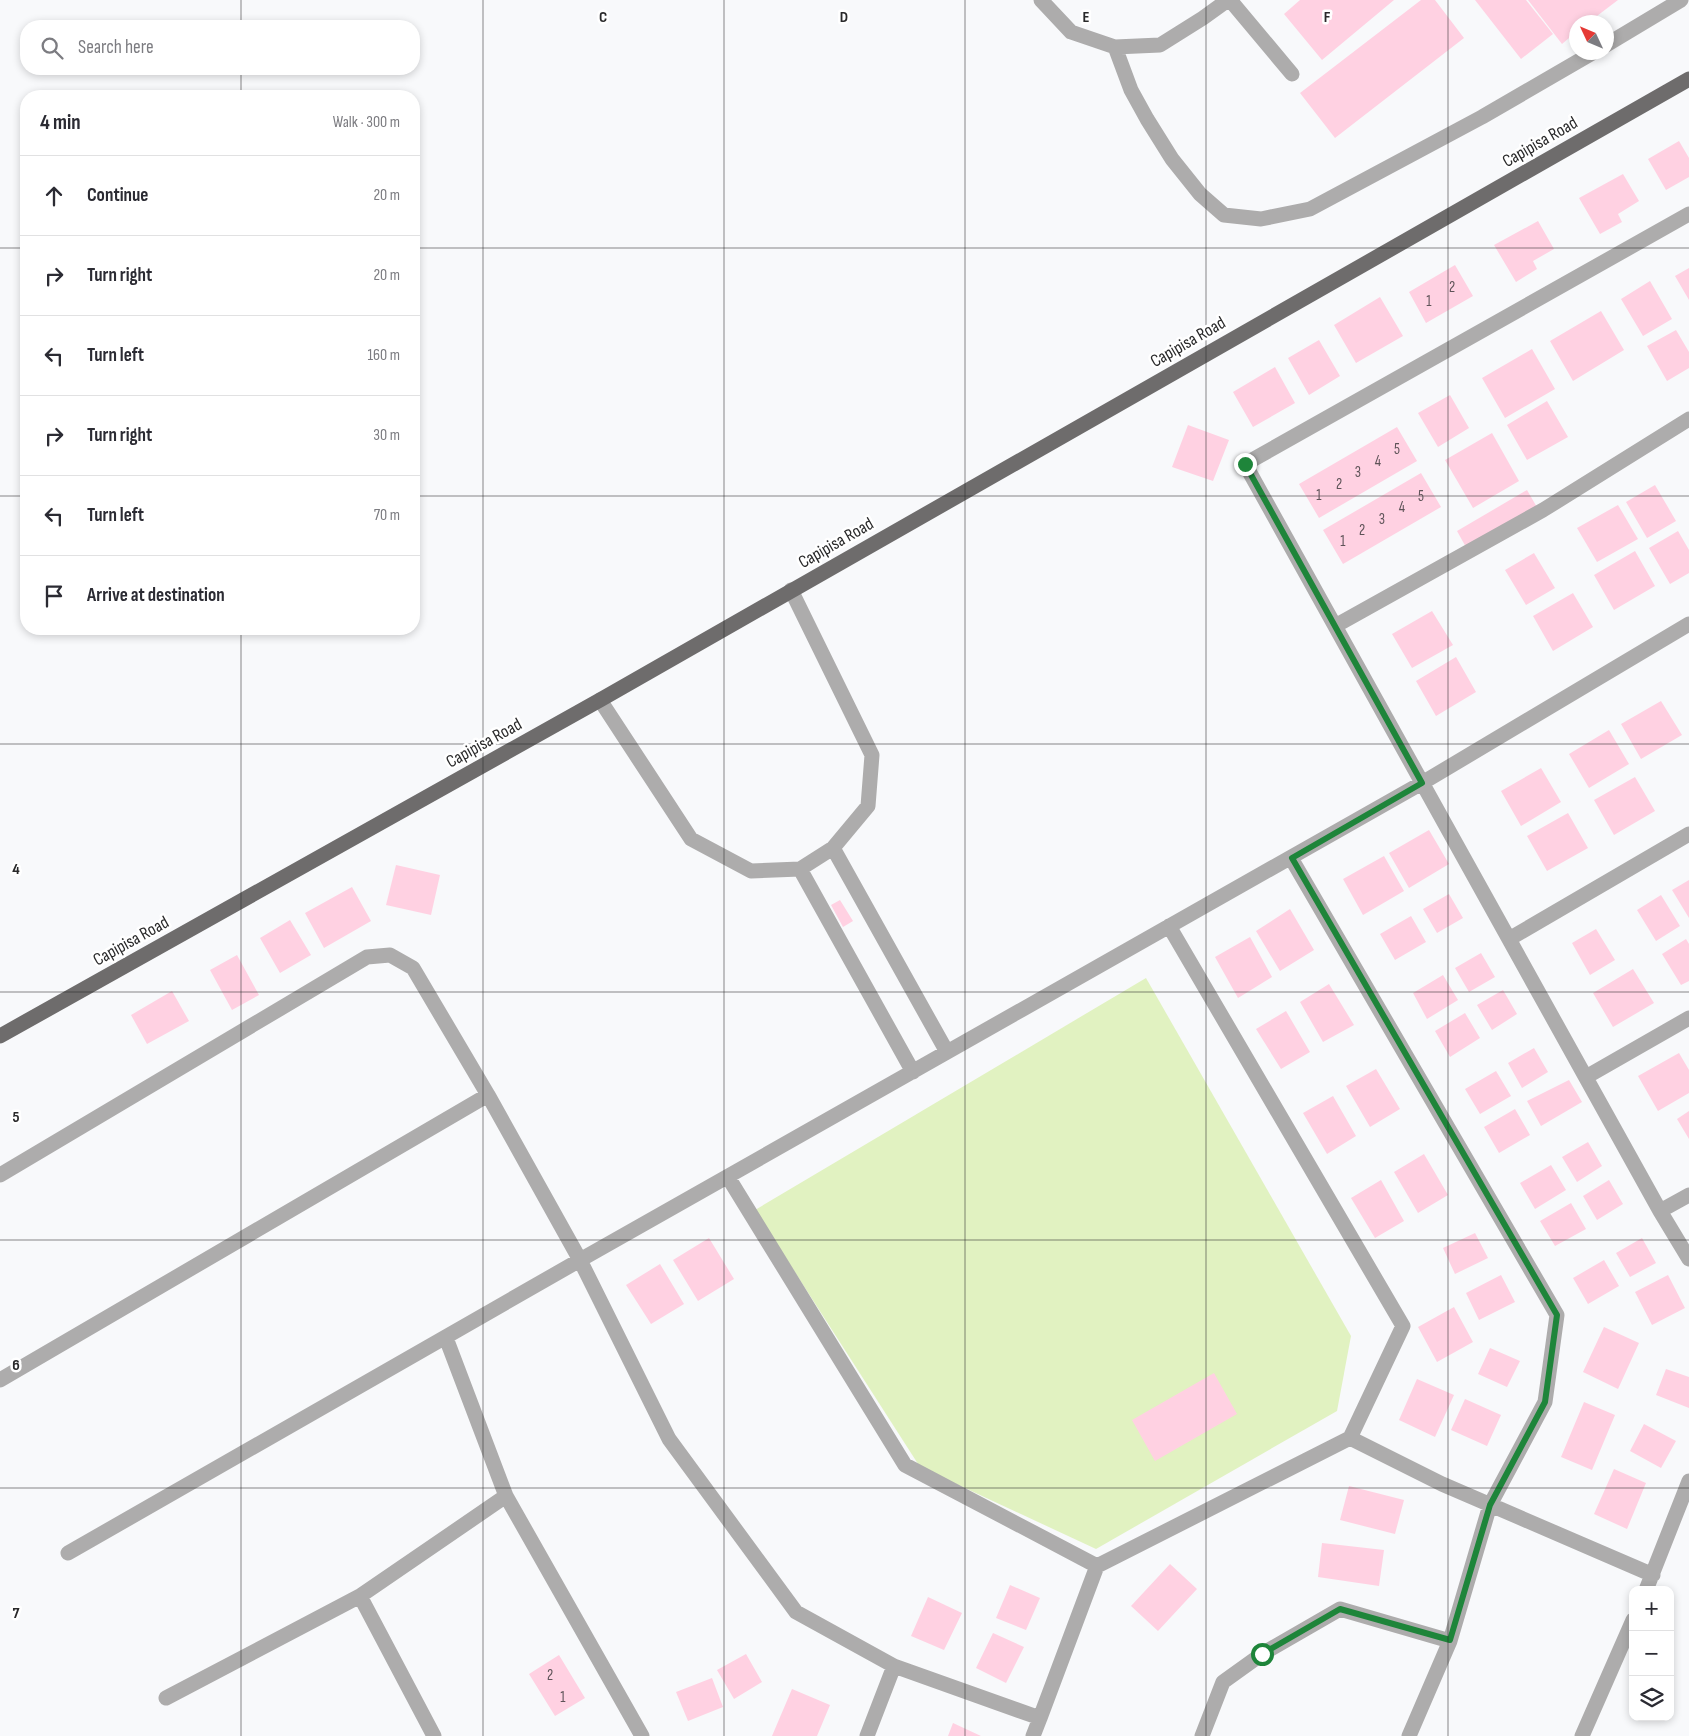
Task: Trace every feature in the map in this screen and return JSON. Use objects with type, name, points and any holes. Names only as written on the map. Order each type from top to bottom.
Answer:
[{"type":"main road","name":"Capipisa Road","points":[[0,1036],[600,700],[1689,79]]},
{"type":"street","points":[[1041,0],[1071,32],[1114,46],[1160,45],[1229,0],[1292,74]]},
{"type":"street","points":[[1614,40],[1681,0]]},
{"type":"street","points":[[1114,46],[1130,90],[1172,159],[1200,194],[1224,215],[1260,219],[1310,209],[1482,117],[1580,60]]},
{"type":"street","points":[[1689,214],[1245,464],[1660,1211],[1689,1259]]},
{"type":"street","points":[[1335,626],[1542,510],[1689,419]]},
{"type":"street","points":[[600,700],[691,840],[751,871],[800,869],[833,848],[868,806],[872,755],[791,590]]},
{"type":"street","points":[[68,1553],[580,1260],[1292,858],[1689,624]]},
{"type":"street","points":[[1509,939],[1689,834]]},
{"type":"street","points":[[833,848],[947,1052]]},
{"type":"street","points":[[1292,858],[1557,1315],[1545,1402],[1490,1505],[1450,1640],[1409,1736]]},
{"type":"street","points":[[800,869],[913,1072]]},
{"type":"street","points":[[1033,1736],[1097,1566],[1350,1438],[1403,1326],[1169,926]]},
{"type":"street","points":[[0,1175],[367,958],[390,955],[413,968],[488,1095],[580,1260],[670,1439],[796,1612],[894,1666],[1040,1718]]},
{"type":"street","points":[[1586,1077],[1689,1018]]},
{"type":"street","points":[[0,1380],[488,1095]]},
{"type":"street","points":[[728,1177],[905,1465],[1097,1566]]},
{"type":"street","points":[[1660,1211],[1689,1195]]},
{"type":"street","points":[[446,1338],[506,1496],[642,1736]]},
{"type":"street","points":[[1350,1438],[1442,1484],[1652,1575]]},
{"type":"street","points":[[1648,1586],[1689,1481]]},
{"type":"street","points":[[166,1698],[360,1596],[506,1496]]},
{"type":"street","points":[[360,1596],[434,1736]]},
{"type":"street","points":[[1202,1736],[1223,1682],[1262,1654],[1340,1609],[1450,1640]]},
{"type":"street","points":[[1582,1736],[1629,1629]]},
{"type":"street","points":[[868,1736],[894,1666]]},
{"type":"green space","points":[[1146,978],[1351,1336],[1337,1411],[1096,1549],[920,1467],[755,1210]]},
{"type":"building","points":[[1300,0],[1394,0],[1322,60],[1284,14]]},
{"type":"building","points":[[1421,0],[1435,0],[1464,38],[1335,138],[1300,93]]},
{"type":"building","points":[[1475,0],[1526,0],[1553,34],[1521,59]]},
{"type":"building","points":[[1528,0],[1618,0],[1598,15],[1569,15],[1569,38],[1562,44]]},
{"type":"building","points":[[1679,141],[1689,158],[1689,177],[1666,190],[1648,159]]},
{"type":"building","points":[[1623,174],[1639,201],[1618,214],[1622,222],[1600,234],[1579,198]]},
{"type":"building","points":[[1538,221],[1554,249],[1533,261],[1537,269],[1516,282],[1494,245]]},
{"type":"building","points":[[1455,265],[1473,296],[1426,323],[1409,292]]},
{"type":"building","points":[[1689,268],[1689,300],[1675,276]]},
{"type":"building","points":[[1650,281],[1672,319],[1643,336],[1621,299]]},
{"type":"building","points":[[1380,297],[1403,336],[1356,363],[1334,325]]},
{"type":"building","points":[[1601,311],[1624,350],[1573,381],[1550,341]]},
{"type":"building","points":[[1676,330],[1689,352],[1689,368],[1667,381],[1647,346]]},
{"type":"building","points":[[1319,340],[1340,376],[1309,395],[1288,358]]},
{"type":"building","points":[[1532,349],[1555,389],[1505,418],[1482,378]]},
{"type":"building","points":[[1275,367],[1295,403],[1253,427],[1233,392]]},
{"type":"building","points":[[1450,395],[1469,428],[1438,447],[1418,413]]},
{"type":"building","points":[[1547,401],[1568,437],[1527,460],[1507,425]]},
{"type":"building","points":[[1188,425],[1229,440],[1213,481],[1172,467]]},
{"type":"building","points":[[1397,427],[1417,461],[1319,518],[1299,484]]},
{"type":"building","points":[[1492,433],[1519,481],[1473,508],[1445,460]]},
{"type":"building","points":[[1421,473],[1441,507],[1343,564],[1323,530]]},
{"type":"building","points":[[1655,485],[1676,521],[1647,538],[1626,502]]},
{"type":"building","points":[[1527,490],[1538,509],[1467,549],[1457,531]]},
{"type":"building","points":[[1618,505],[1638,539],[1597,562],[1577,528]]},
{"type":"building","points":[[1678,531],[1689,550],[1689,573],[1670,584],[1649,548]]},
{"type":"building","points":[[1635,551],[1655,586],[1614,610],[1594,575]]},
{"type":"building","points":[[1534,553],[1555,588],[1526,605],[1505,570]]},
{"type":"building","points":[[1573,593],[1593,627],[1553,651],[1533,616]]},
{"type":"building","points":[[1432,611],[1453,645],[1412,668],[1392,634]]},
{"type":"building","points":[[1456,657],[1476,692],[1436,716],[1416,681]]},
{"type":"building","points":[[1661,701],[1682,735],[1641,759],[1621,724]]},
{"type":"building","points":[[1609,730],[1629,764],[1589,788],[1569,754]]},
{"type":"building","points":[[1541,768],[1561,802],[1521,826],[1501,791]]},
{"type":"building","points":[[1635,777],[1655,811],[1614,835],[1594,800]]},
{"type":"building","points":[[1568,813],[1588,848],[1547,871],[1527,836]]},
{"type":"building","points":[[1429,830],[1449,864],[1409,888],[1389,853]]},
{"type":"building","points":[[1384,856],[1404,891],[1363,915],[1343,879]]},
{"type":"building","points":[[396,865],[440,875],[431,915],[386,905]]},
{"type":"building","points":[[1689,880],[1689,918],[1672,890]]},
{"type":"building","points":[[352,887],[371,921],[324,948],[305,913]]},
{"type":"building","points":[[1449,894],[1463,918],[1437,933],[1423,909]]},
{"type":"building","points":[[1661,895],[1680,926],[1656,941],[1637,910]]},
{"type":"building","points":[[840,900],[853,921],[843,927],[831,905]]},
{"type":"building","points":[[1290,909],[1314,950],[1280,971],[1256,931]]},
{"type":"building","points":[[1411,916],[1426,942],[1395,960],[1380,934]]},
{"type":"building","points":[[290,920],[311,955],[280,973],[260,938]]},
{"type":"building","points":[[1596,929],[1615,960],[1590,975],[1572,943]]},
{"type":"building","points":[[1250,937],[1272,977],[1238,998],[1215,957]]},
{"type":"building","points":[[1686,939],[1689,944],[1689,981],[1681,985],[1662,954]]},
{"type":"building","points":[[1481,953],[1495,977],[1469,992],[1455,968]]},
{"type":"building","points":[[237,955],[259,995],[232,1010],[210,970]]},
{"type":"building","points":[[1633,969],[1654,1003],[1613,1027],[1593,993]]},
{"type":"building","points":[[1443,975],[1458,1000],[1427,1019],[1413,993]]},
{"type":"building","points":[[1329,984],[1354,1025],[1323,1042],[1300,1002]]},
{"type":"building","points":[[1503,990],[1517,1014],[1492,1030],[1477,1005]]},
{"type":"building","points":[[172,991],[189,1021],[147,1044],[131,1015]]},
{"type":"building","points":[[1286,1011],[1310,1052],[1281,1069],[1256,1029]]},
{"type":"building","points":[[1465,1013],[1480,1038],[1450,1057],[1435,1031]]},
{"type":"building","points":[[1534,1048],[1548,1072],[1522,1088],[1508,1063]]},
{"type":"building","points":[[1679,1053],[1689,1070],[1689,1093],[1658,1111],[1638,1076]]},
{"type":"building","points":[[1376,1069],[1400,1109],[1370,1127],[1346,1086]]},
{"type":"building","points":[[1496,1071],[1511,1096],[1480,1114],[1465,1089]]},
{"type":"building","points":[[1569,1080],[1582,1102],[1541,1126],[1527,1101]]},
{"type":"building","points":[[1333,1096],[1356,1136],[1327,1154],[1303,1113]]},
{"type":"building","points":[[1515,1109],[1530,1135],[1499,1153],[1484,1127]]},
{"type":"building","points":[[1689,1111],[1689,1139],[1677,1119]]},
{"type":"building","points":[[1588,1142],[1602,1166],[1577,1182],[1562,1157]]},
{"type":"building","points":[[1424,1154],[1448,1195],[1418,1213],[1394,1172]]},
{"type":"building","points":[[1551,1165],[1566,1190],[1535,1209],[1520,1183]]},
{"type":"building","points":[[1381,1180],[1404,1221],[1375,1238],[1351,1198]]},
{"type":"building","points":[[1609,1180],[1623,1204],[1597,1220],[1583,1196]]},
{"type":"building","points":[[1571,1203],[1586,1229],[1555,1246],[1540,1221]]},
{"type":"building","points":[[1475,1233],[1488,1258],[1455,1274],[1443,1248]]},
{"type":"building","points":[[709,1238],[734,1279],[698,1301],[673,1260]]},
{"type":"building","points":[[1642,1238],[1656,1263],[1630,1277],[1616,1253]]},
{"type":"building","points":[[1604,1260],[1619,1286],[1588,1304],[1573,1278]]},
{"type":"building","points":[[660,1264],[684,1304],[651,1324],[626,1285]]},
{"type":"building","points":[[1501,1275],[1515,1302],[1479,1320],[1466,1293]]},
{"type":"building","points":[[1668,1275],[1685,1308],[1652,1325],[1635,1292]]},
{"type":"building","points":[[1454,1307],[1473,1342],[1437,1362],[1418,1327]]},
{"type":"building","points":[[1604,1327],[1639,1343],[1618,1389],[1583,1372]]},
{"type":"building","points":[[1490,1348],[1520,1361],[1507,1387],[1478,1374]]},
{"type":"building","points":[[1666,1369],[1689,1377],[1689,1408],[1656,1395]]},
{"type":"building","points":[[1214,1373],[1237,1414],[1155,1461],[1132,1420]]},
{"type":"building","points":[[1417,1379],[1454,1395],[1435,1437],[1399,1420]]},
{"type":"building","points":[[1465,1399],[1501,1415],[1487,1446],[1451,1430]]},
{"type":"building","points":[[1584,1402],[1615,1415],[1592,1470],[1561,1457]]},
{"type":"building","points":[[1644,1424],[1676,1441],[1661,1468],[1630,1451]]},
{"type":"building","points":[[1614,1469],[1646,1483],[1627,1529],[1594,1514]]},
{"type":"building","points":[[1349,1486],[1404,1500],[1395,1534],[1340,1520]]},
{"type":"building","points":[[1322,1543],[1384,1550],[1379,1586],[1318,1577]]},
{"type":"building","points":[[1170,1564],[1197,1589],[1158,1631],[1131,1606]]},
{"type":"building","points":[[1010,1585],[1040,1598],[1026,1630],[996,1618]]},
{"type":"building","points":[[928,1597],[962,1613],[944,1650],[911,1636]]},
{"type":"building","points":[[993,1633],[1024,1647],[1006,1683],[976,1668]]},
{"type":"building","points":[[746,1654],[762,1682],[734,1699],[717,1670]]},
{"type":"building","points":[[559,1655],[585,1698],[555,1716],[529,1674]]},
{"type":"building","points":[[712,1678],[723,1707],[688,1721],[676,1692]]},
{"type":"building","points":[[792,1689],[830,1705],[817,1736],[772,1736]]},
{"type":"building","points":[[953,1723],[981,1736],[948,1736]]},
{"type":"route","points":[[1245,464],[1422,783],[1292,858],[1557,1315],[1545,1402],[1490,1505],[1450,1640],[1340,1609],[1262,1654]]}]
